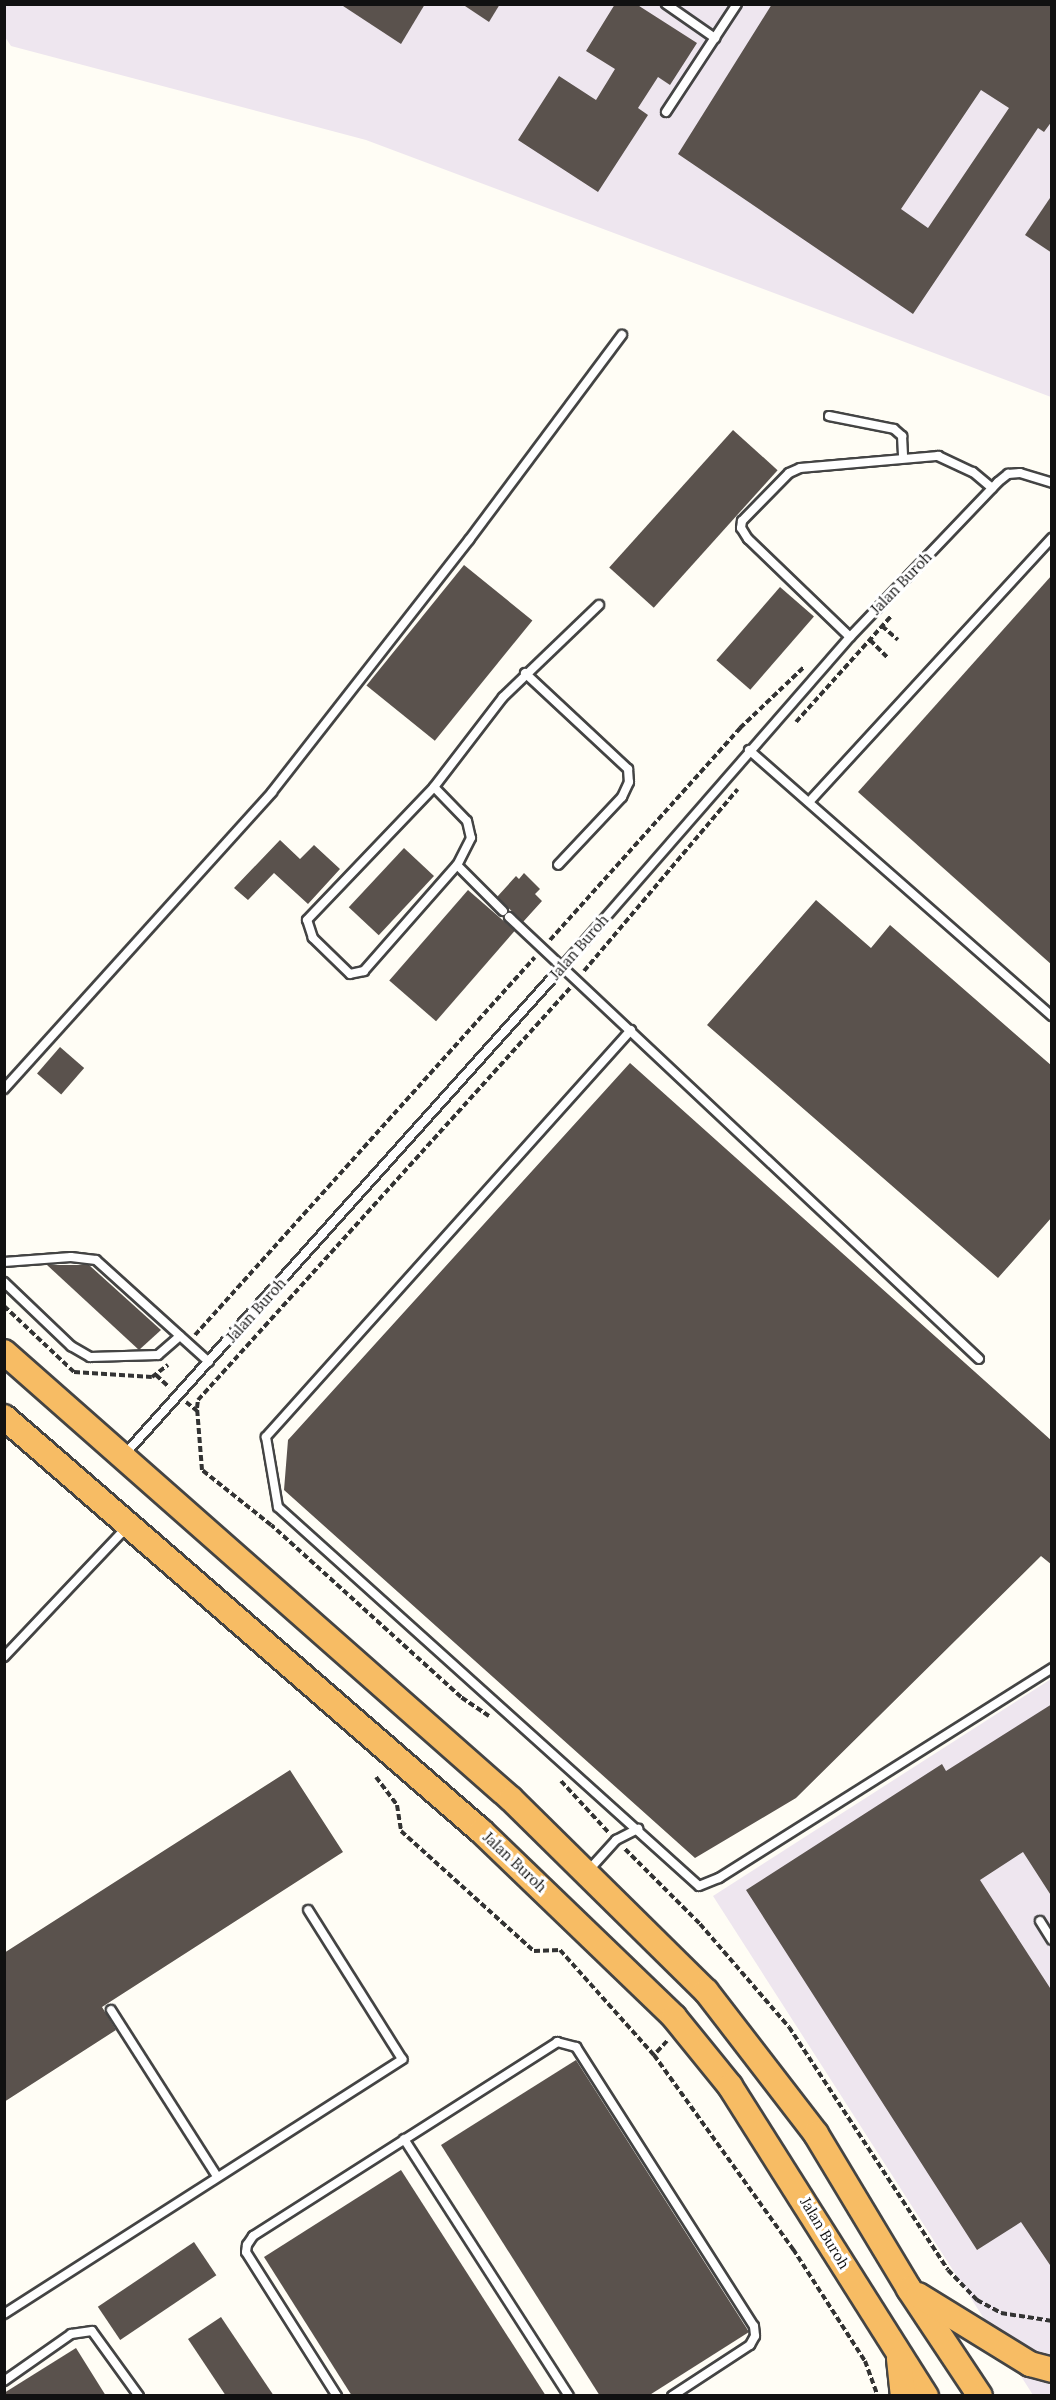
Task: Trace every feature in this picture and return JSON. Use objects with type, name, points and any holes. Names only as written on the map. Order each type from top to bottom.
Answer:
[{"type":"highway","points":[[4,1352],[494,1783],[706,1991],[765,2062],[816,2134],[909,2289],[980,2396]]},
{"type":"highway","name":"Jalan Buroh","points":[[4,1417],[481,1831],[612,1954],[681,2026],[730,2086],[793,2181],[899,2356],[926,2396]]},
{"type":"highway","points":[[909,2289],[970,2330],[1036,2367],[1052,2370]]},
{"type":"highway","points":[[899,2356],[903,2396]]},
{"type":"lane","points":[[666,4],[715,38]]},
{"type":"lane","points":[[666,112],[737,4]]},
{"type":"lane","points":[[4,1089],[272,792],[469,540],[621,335]]},
{"type":"lane","points":[[829,416],[894,429],[902,436],[903,457]]},
{"type":"lane","points":[[850,637],[748,539],[741,528],[742,521],[789,473],[800,468],[903,457],[938,456],[952,461],[992,488]]},
{"type":"lane","name":"Jalan Buroh","points":[[123,1457],[563,966],[749,750],[850,637],[992,488],[1008,474],[1020,473],[1052,483]]},
{"type":"lane","points":[[809,802],[1052,538]]},
{"type":"lane","points":[[434,787],[470,829],[471,838],[457,865],[358,974],[350,974],[308,928],[307,920],[434,787],[525,673],[599,605]]},
{"type":"lane","points":[[525,673],[628,769],[629,782],[622,797],[558,865]]},
{"type":"lane","points":[[749,750],[1052,1016]]},
{"type":"lane","points":[[457,865],[506,914],[979,1359]]},
{"type":"lane","points":[[631,1030],[266,1437],[278,1507],[699,1886],[710,1883],[1052,1668]]},
{"type":"lane","points":[[4,1262],[71,1257],[96,1260],[209,1362]]},
{"type":"lane","points":[[4,1282],[71,1346],[90,1357],[158,1355],[180,1336]]},
{"type":"lane","points":[[4,1657],[130,1524]]},
{"type":"lane","points":[[587,1872],[616,1840],[638,1829]]},
{"type":"lane","points":[[4,2314],[216,2175],[402,2059],[308,1910]]},
{"type":"lane","points":[[1040,1921],[1052,1940]]},
{"type":"lane","points":[[111,2010],[216,2175]]},
{"type":"lane","points":[[337,2396],[246,2252],[247,2245],[253,2236],[557,2042],[576,2047],[754,2326],[755,2336],[750,2345],[672,2396]]},
{"type":"lane","points":[[404,2139],[569,2396]]},
{"type":"lane","points":[[4,2381],[71,2334],[93,2331],[139,2396]]},
{"type":"path","points":[[792,726],[897,609]]},
{"type":"path","points":[[882,626],[898,640]]},
{"type":"path","points":[[870,640],[887,657]]},
{"type":"path","points":[[4,1306],[74,1372],[86,1376],[152,1377],[188,1342],[740,728],[808,663]]},
{"type":"path","points":[[498,1723],[461,1697],[271,1525],[202,1470],[198,1400],[578,980],[761,761]]},
{"type":"path","points":[[554,1774],[700,1924],[789,2027],[948,2270],[977,2300],[1001,2313],[1052,2320]]},
{"type":"path","points":[[376,1777],[397,1805],[401,1831],[534,1951],[560,1950],[654,2055],[793,2249],[865,2361],[878,2396]]},
{"type":"path","points":[[654,2055],[681,2026]]},
{"type":"shaded area","points":[[5,4],[1051,5],[1051,397],[366,140],[11,46],[5,37]]},
{"type":"shaded area","points":[[1051,1679],[1051,2395],[1033,2395],[713,1896]]},
{"type":"building","points":[[340,4],[425,4],[401,44]]},
{"type":"building","points":[[462,4],[500,4],[489,22]]},
{"type":"building","points":[[615,4],[636,4],[697,43],[670,85],[658,77],[638,108],[648,115],[598,192],[518,140],[559,76],[596,100],[615,69],[586,51]]},
{"type":"building","points":[[772,4],[1052,4],[1052,121],[1044,132],[1038,128],[913,314],[678,154]],"holes":[[[981,90],[1009,108],[928,228],[901,209]]]},
{"type":"building","points":[[1052,195],[1052,253],[1025,235]]},
{"type":"building","points":[[733,430],[778,470],[654,608],[609,567]]},
{"type":"building","points":[[464,565],[532,620],[435,741],[366,685]]},
{"type":"building","points":[[1052,575],[1052,965],[858,792]]},
{"type":"building","points":[[780,587],[814,617],[750,690],[716,660]]},
{"type":"building","points":[[280,840],[300,859],[314,845],[340,869],[308,904],[274,873],[248,900],[234,888]]},
{"type":"building","points":[[404,848],[434,876],[379,935],[349,907]]},
{"type":"building","points":[[524,873],[540,889],[535,894],[542,901],[523,922],[497,897],[516,876],[519,879]]},
{"type":"building","points":[[468,890],[515,931],[436,1021],[389,981]]},
{"type":"building","points":[[816,900],[871,948],[890,925],[1052,1066],[1052,1217],[998,1278],[707,1025]]},
{"type":"building","points":[[60,1047],[84,1068],[61,1094],[37,1073]]},
{"type":"building","points":[[630,1063],[1052,1441],[1052,1565],[1041,1556],[796,1798],[695,1858],[284,1490],[288,1440]]},
{"type":"building","points":[[47,1265],[89,1265],[161,1330],[139,1350]]},
{"type":"building","points":[[1052,1704],[1052,1897],[1023,1852],[980,1880],[1052,1991],[1052,2268],[1021,2222],[977,2250],[746,1890],[942,1764],[946,1771]]},
{"type":"building","points":[[290,1770],[343,1852],[102,2007],[116,2030],[4,2102],[4,1953]]},
{"type":"building","points":[[576,2060],[749,2332],[648,2396],[600,2396],[441,2145]]},
{"type":"building","points":[[401,2170],[546,2396],[352,2396],[264,2257]]},
{"type":"building","points":[[194,2242],[216,2275],[120,2340],[98,2307]]},
{"type":"building","points":[[221,2317],[274,2396],[226,2396],[188,2339]]},
{"type":"building","points":[[76,2348],[106,2396],[4,2396],[4,2393]]}]
